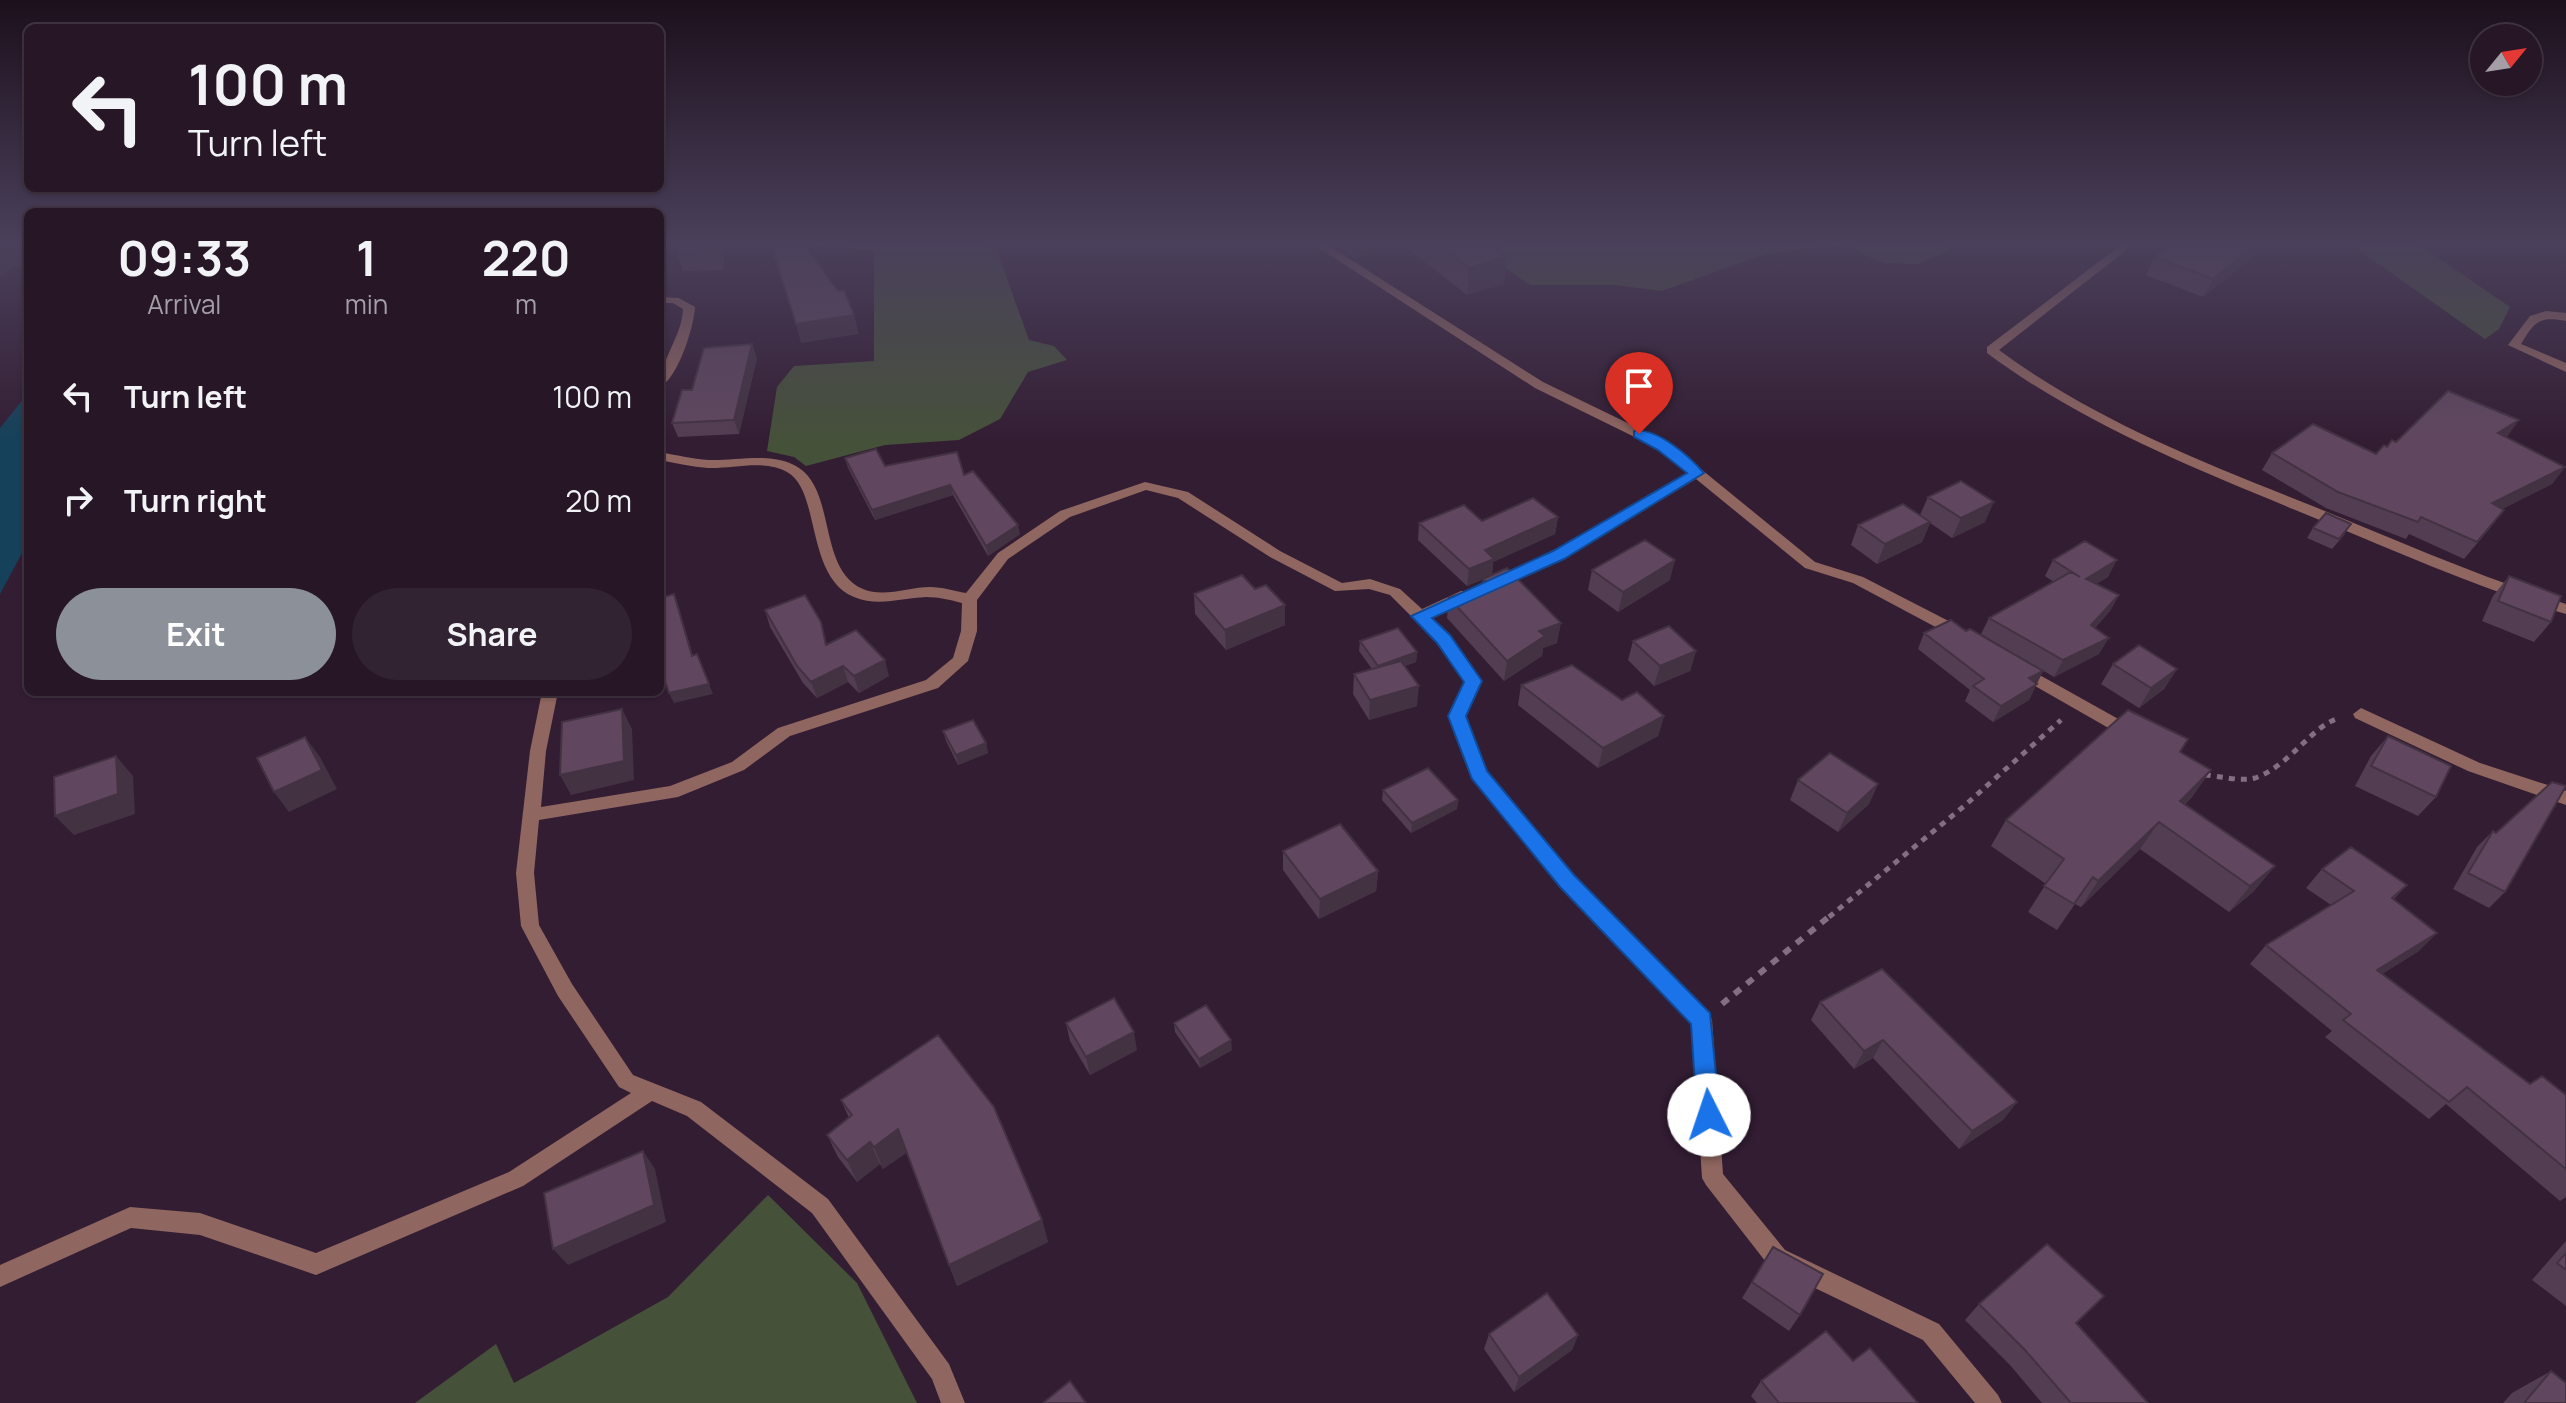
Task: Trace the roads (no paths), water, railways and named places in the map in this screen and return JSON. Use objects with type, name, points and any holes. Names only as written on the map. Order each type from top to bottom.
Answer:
[{"type":"street","points":[[664,375],[682,340],[689,309]]},
{"type":"street","points":[[1421,309],[1539,385],[1664,446],[1810,565],[1858,580],[1979,645]]},
{"type":"street","points":[[2044,309],[1991,350],[2024,377],[2175,455],[2505,591],[2566,609]]},
{"type":"street","points":[[2566,317],[2546,313],[2531,318],[2514,345],[2566,368]]},
{"type":"street","points":[[664,457],[708,464],[774,462],[797,471],[809,486],[816,524],[836,572],[854,591],[883,598],[929,592],[970,599]]},
{"type":"street","points":[[1420,616],[1559,555],[1697,473]]},
{"type":"street","points":[[532,815],[672,792],[738,766],[784,732],[932,684],[960,661],[969,631],[970,599],[1003,556],[1065,514],[1145,486],[1183,495],[1275,554],[1340,588],[1370,584],[1395,592],[1443,639],[1473,681],[1457,716],[1478,774],[1567,881],[1702,1020],[1713,1178],[1777,1258],[1931,1332],[1990,1403]]},
{"type":"street","points":[[2003,659],[2142,739]]},
{"type":"street","points":[[549,696],[538,751],[525,873],[530,926],[565,990],[626,1081],[694,1109],[820,1206],[941,1372],[953,1403]]},
{"type":"street","points":[[2361,714],[2474,767],[2566,798]]},
{"type":"street","points":[[0,1276],[130,1217],[200,1224],[316,1264],[516,1179],[651,1091]]},
{"type":"water","points":[[24,398],[24,549],[0,594],[0,428]]}]
